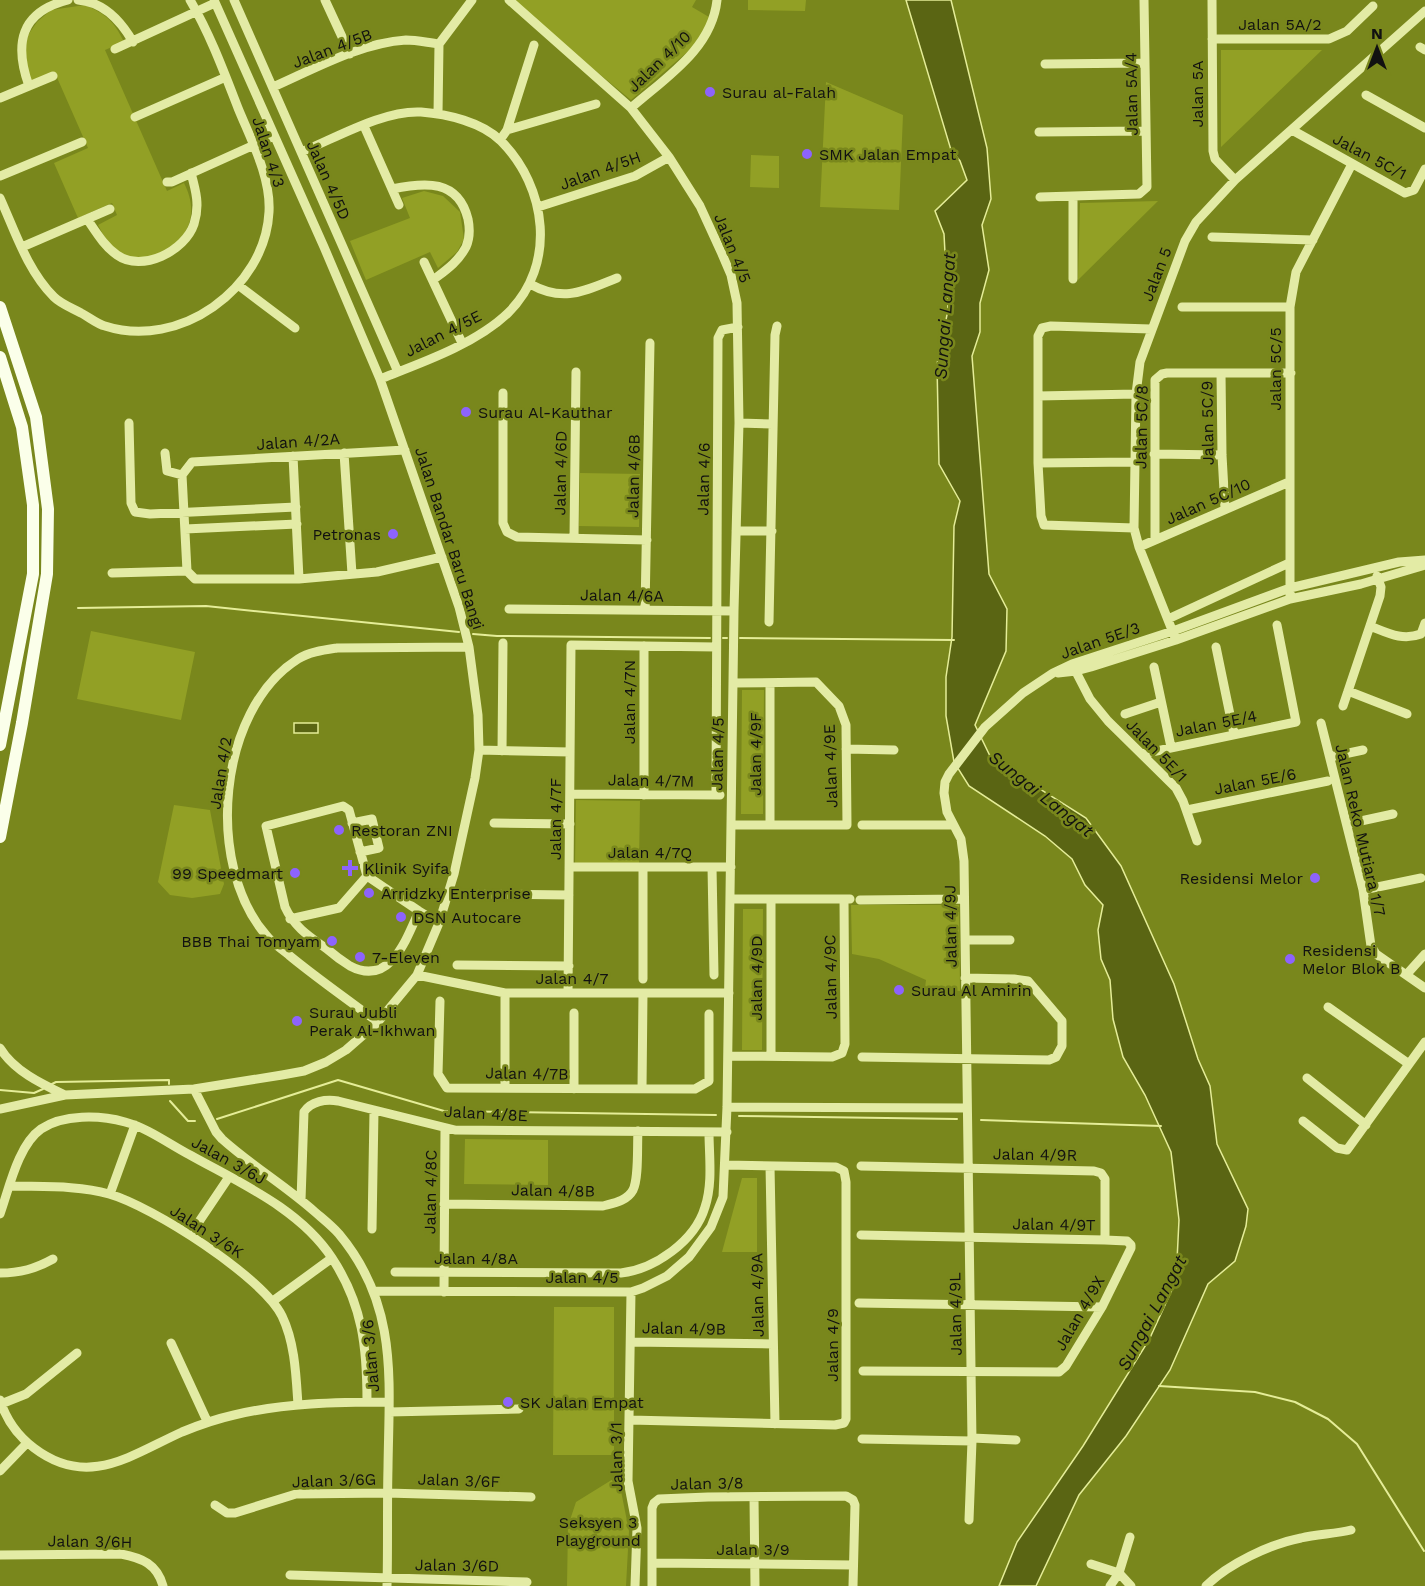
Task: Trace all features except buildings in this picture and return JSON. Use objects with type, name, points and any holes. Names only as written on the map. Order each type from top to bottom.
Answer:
[{"type":"main road","points":[[0,307],[36,417],[48,509],[47,574],[0,837]]},
{"type":"main road","points":[[0,357],[22,427],[33,505],[33,574],[0,745]]},
{"type":"main road","points":[[7,708],[16,707],[24,712]]},
{"type":"street","points":[[29,86],[22,68],[21,52],[22,38],[27,24],[38,12],[54,3],[68,0]]},
{"type":"street","points":[[78,0],[86,0],[109,12],[126,29],[133,42]]},
{"type":"street","name":"Jalan 4/3","points":[[0,198],[36,276],[55,299],[104,326],[129,330],[153,330],[183,324],[215,307],[238,285],[261,248],[269,211],[267,186],[254,146],[226,77],[190,0]]},
{"type":"street","name":"Jalan 4/5D","points":[[234,0],[398,372]]},
{"type":"street","points":[[325,0],[350,54]]},
{"type":"street","points":[[438,114],[439,44],[472,0]]},
{"type":"street","name":"Jalan 4/5","points":[[375,1291],[631,1292],[643,1288],[667,1275],[689,1257],[699,1245],[711,1227],[721,1204],[726,1165],[739,423],[737,303],[731,275],[700,206],[669,157],[631,108],[510,0]]},
{"type":"street","name":"Jalan 4/10","points":[[631,108],[695,50],[712,24],[717,0]]},
{"type":"street","name":"Jalan 5A/4","points":[[1073,196],[1140,194],[1147,187],[1144,0]]},
{"type":"street","name":"Jalan 5A","points":[[1212,0],[1213,151],[1215,159],[1235,180]]},
{"type":"street","points":[[115,49],[214,2]]},
{"type":"street","name":"Jalan Bandar Baru Bangi","points":[[0,1109],[65,1095],[194,1089],[304,1071],[346,1050],[378,1022],[417,975],[439,923],[454,874],[466,820],[479,750],[478,715],[469,647],[459,607],[380,380],[214,2]]},
{"type":"street","name":"Jalan 5A/2","points":[[1212,39],[1329,39],[1347,31],[1373,6]]},
{"type":"street","name":"Jalan 5","points":[[1174,635],[1139,547],[1134,528],[1134,462],[1136,394],[1140,362],[1185,241],[1196,222],[1235,180],[1425,11]]},
{"type":"street","name":"Jalan 4/5B","points":[[273,87],[350,54],[378,45],[406,40],[439,44]]},
{"type":"street","points":[[500,140],[507,129],[534,45]]},
{"type":"street","points":[[1045,64],[1145,63]]},
{"type":"street","points":[[0,98],[53,76]]},
{"type":"street","points":[[135,117],[226,77]]},
{"type":"street","points":[[1365,95],[1425,128]]},
{"type":"street","points":[[507,129],[596,104]]},
{"type":"street","name":"Jalan 4/5E","points":[[301,152],[364,126],[408,113],[438,114],[479,127],[500,140],[529,180],[538,207],[541,234],[538,263],[530,284],[509,312],[487,330],[380,380]]},
{"type":"street","points":[[364,126],[399,205]]},
{"type":"street","name":"Jalan 5C/1","points":[[1292,130],[1405,193],[1414,190],[1425,169]]},
{"type":"street","points":[[1039,132],[1146,131]]},
{"type":"street","points":[[167,182],[274,136]]},
{"type":"street","points":[[0,176],[82,142]]},
{"type":"street","name":"Jalan 4/5H","points":[[538,207],[635,176],[669,157]]},
{"type":"street","name":"Jalan 5C/5","points":[[1290,588],[1290,307],[1294,277],[1352,164]]},
{"type":"street","points":[[87,219],[102,242],[116,255],[139,262],[159,257],[182,242],[190,234],[194,224],[198,207],[196,188],[191,173]]},
{"type":"street","points":[[392,189],[419,184],[439,186],[455,194],[466,212],[469,226],[469,239],[466,247],[453,264],[433,280]]},
{"type":"street","points":[[1040,197],[1073,196],[1072,279]]},
{"type":"street","points":[[22,247],[110,209]]},
{"type":"street","points":[[1212,237],[1313,240]]},
{"type":"street","points":[[424,262],[462,343]]},
{"type":"street","points":[[530,284],[545,292],[565,295],[617,278]]},
{"type":"street","points":[[238,285],[295,328]]},
{"type":"street","points":[[1182,307],[1290,307]]},
{"type":"street","points":[[768,622],[777,326]]},
{"type":"street","points":[[1134,528],[1044,525],[1041,516],[1038,463],[1038,336],[1042,328],[1052,326],[1151,329]]},
{"type":"street","name":"Jalan 4/6","points":[[716,795],[718,338],[722,330],[738,327]]},
{"type":"street","name":"Jalan 4/6B","points":[[645,610],[650,343]]},
{"type":"street","name":"Jalan 4/6D","points":[[574,538],[576,372]]},
{"type":"street","name":"Jalan 5C/8","points":[[1155,540],[1155,380],[1167,373],[1291,372]]},
{"type":"street","name":"Jalan 5C/9","points":[[1221,373],[1225,509]]},
{"type":"street","points":[[503,393],[503,522],[507,532],[517,537],[646,540]]},
{"type":"street","points":[[1038,396],[1136,394]]},
{"type":"street","points":[[129,423],[131,503],[135,512],[150,514],[296,507]]},
{"type":"street","points":[[739,423],[773,424]]},
{"type":"street","name":"Jalan 4/2A","points":[[182,475],[192,462],[405,450]]},
{"type":"street","points":[[165,453],[167,471],[182,475],[187,571],[195,579],[299,579],[377,572],[442,557]]},
{"type":"street","points":[[344,453],[352,574]]},
{"type":"street","points":[[1154,454],[1222,455]]},
{"type":"street","points":[[293,456],[299,579]]},
{"type":"street","points":[[1038,463],[1134,462]]},
{"type":"street","name":"Jalan 5C/10","points":[[1139,547],[1289,482]]},
{"type":"street","points":[[185,529],[297,524]]},
{"type":"street","points":[[736,531],[772,531]]},
{"type":"street","name":"Jalan 5E/3","points":[[1053,673],[1091,667],[1290,588],[1399,562],[1425,560]]},
{"type":"street","points":[[1168,619],[1289,563]]},
{"type":"street","name":"Jalan 5E/3","points":[[1053,673],[1290,599],[1378,579],[1425,565]]},
{"type":"street","points":[[1342,706],[1380,596],[1381,587],[1374,568]]},
{"type":"street","points":[[112,573],[187,571]]},
{"type":"street","points":[[1290,588],[1290,599]]},
{"type":"street","name":"Jalan 4/6A","points":[[509,609],[734,611]]},
{"type":"street","points":[[1370,626],[1393,636],[1410,638],[1421,634],[1425,623]]},
{"type":"street","name":"Jalan 5E/4","points":[[1142,754],[1296,722],[1277,625]]},
{"type":"street","points":[[502,751],[503,643]]},
{"type":"street","name":"Jalan 4/7F","points":[[568,993],[571,645],[644,646]]},
{"type":"street","points":[[644,646],[716,647]]},
{"type":"street","name":"Jalan 4/7N","points":[[644,646],[644,795]]},
{"type":"street","name":"Jalan 4/2","points":[[378,1022],[307,970],[265,934],[241,895],[232,866],[227,824],[234,762],[242,730],[254,706],[268,686],[299,658],[317,651],[337,648],[469,647]]},
{"type":"street","points":[[1216,647],[1234,734]]},
{"type":"street","points":[[1081,684],[1091,667]]},
{"type":"street","points":[[1154,667],[1171,747]]},
{"type":"street","name":"Jalan 5E/1","points":[[1074,668],[1090,699],[1108,721],[1176,788],[1187,810],[1197,841]]},
{"type":"street","name":"Jalan 5E/1","points":[[1065,672],[1081,684]]},
{"type":"street","name":"Jalan 4/9J","points":[[967,1104],[963,844],[947,812],[945,782],[978,735],[1000,711],[1053,673]]},
{"type":"street","name":"Jalan 4/9E","points":[[731,825],[847,825],[846,724],[839,706],[816,682],[733,683]]},
{"type":"street","name":"Jalan 4/9F","points":[[770,683],[770,825]]},
{"type":"street","points":[[1348,692],[1407,714]]},
{"type":"street","points":[[1125,714],[1161,702]]},
{"type":"street","name":"Jalan Reko Mutiara 1/7","points":[[1321,723],[1363,890],[1371,946],[1376,954],[1425,988]]},
{"type":"street","points":[[846,749],[894,750]]},
{"type":"street","points":[[479,750],[570,752]]},
{"type":"street","points":[[1330,757],[1363,750]]},
{"type":"street","name":"Jalan 5E/6","points":[[1187,810],[1328,781]]},
{"type":"street","name":"Jalan 4/7M","points":[[570,794],[732,796]]},
{"type":"street","points":[[418,911],[401,949],[390,964],[373,971],[350,965],[299,930],[290,919],[285,907],[266,826],[343,806],[349,810],[367,876],[439,923]]},
{"type":"street","points":[[1347,824],[1393,814]]},
{"type":"street","points":[[352,823],[372,819],[379,848],[360,852]]},
{"type":"street","points":[[494,823],[570,824]]},
{"type":"street","points":[[862,825],[953,825]]},
{"type":"street","name":"Jalan 4/7Q","points":[[569,867],[731,867]]},
{"type":"street","points":[[643,867],[643,979]]},
{"type":"street","points":[[712,867],[714,975]]},
{"type":"street","points":[[290,919],[339,908],[367,876]]},
{"type":"street","points":[[1363,890],[1421,878]]},
{"type":"street","points":[[472,894],[569,895]]},
{"type":"street","points":[[731,899],[964,899]]},
{"type":"street","name":"Jalan 4/9D","points":[[771,899],[771,1056]]},
{"type":"street","name":"Jalan 4/9C","points":[[771,1056],[832,1057],[842,1053],[845,1044],[851,900]]},
{"type":"street","points":[[965,940],[1010,939]]},
{"type":"street","points":[[1407,974],[1425,954]]},
{"type":"street","points":[[457,964],[569,966]]},
{"type":"street","name":"Jalan 4/7","points":[[417,975],[505,993],[729,993]]},
{"type":"street","points":[[861,1057],[1049,1060],[1056,1056],[1062,1046],[1062,1021],[1028,981],[965,978]]},
{"type":"street","points":[[505,993],[505,1088]]},
{"type":"street","points":[[642,1089],[643,993]]},
{"type":"street","name":"Jalan 4/7B","points":[[440,1001],[438,1074],[447,1088],[695,1089],[709,1081],[709,1014]]},
{"type":"street","points":[[1328,1007],[1409,1064]]},
{"type":"street","points":[[574,1013],[574,1089]]},
{"type":"street","points":[[1303,1121],[1336,1148],[1347,1150],[1425,1042]]},
{"type":"street","points":[[0,1048],[4,1055],[24,1072],[65,1095]]},
{"type":"street","points":[[729,1056],[771,1056]]},
{"type":"street","points":[[1307,1078],[1366,1125]]},
{"type":"street","name":"Jalan 3/6","points":[[194,1089],[216,1132],[222,1139],[337,1231],[367,1273],[375,1291],[387,1339],[389,1407],[387,1582]]},
{"type":"street","name":"Jalan 4/8E","points":[[301,1200],[303,1118],[307,1107],[323,1100],[455,1130],[727,1132]]},
{"type":"street","points":[[728,1107],[967,1104]]},
{"type":"street","name":"Jalan 4/9L","points":[[967,1104],[972,1440],[969,1520]]},
{"type":"street","points":[[372,1229],[374,1111]]},
{"type":"street","name":"Jalan 3/6J","points":[[0,1214],[23,1150],[32,1136],[42,1128],[55,1122],[89,1118],[106,1118],[135,1125],[229,1177],[287,1212],[308,1229],[332,1258],[350,1288],[357,1306],[367,1364],[367,1402]]},
{"type":"street","points":[[110,1194],[135,1125]]},
{"type":"street","name":"Jalan 4/8C","points":[[444,1292],[446,1128]]},
{"type":"street","name":"Jalan 4/8B","points":[[444,1204],[603,1206],[620,1202],[632,1191],[635,1180],[638,1131]]},
{"type":"street","name":"Jalan 4/8A","points":[[395,1272],[621,1273],[634,1271],[674,1250],[686,1238],[705,1208],[710,1177],[709,1132]]},
{"type":"street","name":"Jalan 4/9","points":[[630,1420],[835,1425],[844,1423],[846,1419],[846,1182],[844,1171],[837,1167],[726,1165]]},
{"type":"street","name":"Jalan 4/9A","points":[[770,1166],[775,1424]]},
{"type":"street","name":"Jalan 4/9R","points":[[861,1166],[1101,1173]]},
{"type":"street","name":"Jalan 4/9T","points":[[861,1235],[1106,1240],[1105,1179],[1101,1173]]},
{"type":"street","points":[[190,1235],[229,1177]]},
{"type":"street","name":"Jalan 3/6K","points":[[10,1186],[110,1194],[152,1213],[190,1235],[240,1271],[264,1290],[273,1301],[286,1326],[292,1344],[298,1405]]},
{"type":"street","name":"Jalan 4/9X","points":[[971,1372],[1059,1372],[1066,1366],[1102,1307],[1131,1245],[1127,1241],[1106,1240]]},
{"type":"street","points":[[273,1301],[332,1258]]},
{"type":"street","points":[[0,1273],[18,1273],[36,1268],[53,1259]]},
{"type":"street","name":"Jalan 3/1","points":[[631,1292],[628,1481],[637,1528],[635,1586]]},
{"type":"street","points":[[859,1303],[1102,1307]]},
{"type":"street","name":"Jalan 4/9B","points":[[631,1342],[773,1344]]},
{"type":"street","points":[[171,1343],[207,1421]]},
{"type":"street","points":[[77,1353],[26,1394],[1,1402],[12,1426],[27,1443],[45,1456],[70,1466],[97,1467],[126,1460],[207,1421],[259,1410],[298,1405],[367,1402],[389,1407],[519,1409]]},
{"type":"street","points":[[863,1371],[971,1372]]},
{"type":"street","points":[[862,1439],[1016,1440]]},
{"type":"street","points":[[0,1471],[27,1443]]},
{"type":"street","name":"Jalan 3/6F","points":[[387,1493],[531,1497]]},
{"type":"street","name":"Jalan 3/6G","points":[[215,1505],[231,1513],[296,1494],[387,1493]]},
{"type":"street","name":"Jalan 3/8","points":[[652,1586],[652,1508],[659,1499],[846,1496],[853,1500],[855,1505],[853,1565]]},
{"type":"street","points":[[754,1497],[755,1586]]},
{"type":"street","points":[[1206,1586],[1227,1570],[1274,1545],[1351,1530]]},
{"type":"street","points":[[1110,1586],[1119,1573],[1130,1537]]},
{"type":"street","name":"Jalan 3/6H","points":[[0,1555],[98,1553],[139,1557],[152,1564],[160,1575],[163,1586]]},
{"type":"street","name":"Jalan 3/9","points":[[653,1563],[853,1565]]},
{"type":"street","points":[[1091,1564],[1119,1573],[1131,1586]]},
{"type":"street","points":[[853,1565],[853,1586]]},
{"type":"street","name":"Jalan 3/6D","points":[[290,1575],[387,1582],[527,1582]]},
{"type":"green space","points":[[510,0],[696,0],[692,7],[709,17],[703,34],[692,48],[631,100]]},
{"type":"green space","points":[[748,0],[806,0],[805,11],[748,10]]},
{"type":"green space","points":[[85,5],[109,19],[124,42],[105,50],[167,191],[184,183],[190,198],[189,225],[183,235],[175,244],[154,255],[132,257],[117,251],[110,244],[98,225],[117,215],[112,203],[78,218],[54,163],[88,148],[55,73],[31,81],[24,53],[28,35],[37,22],[51,10]]},
{"type":"green space","points":[[1221,50],[1322,50],[1221,147]]},
{"type":"green space","points":[[826,82],[903,115],[899,210],[820,207]]},
{"type":"green space","points":[[751,155],[779,156],[779,188],[750,187]]},
{"type":"green space","points":[[424,191],[443,196],[460,212],[464,239],[457,252],[438,268],[430,252],[366,280],[350,241],[410,218],[402,198]]},
{"type":"green space","points":[[1158,201],[1078,280],[1080,203]]},
{"type":"green space","points":[[580,473],[640,474],[639,527],[579,526]]},
{"type":"green space","points":[[91,631],[195,652],[181,720],[77,699]]},
{"type":"green space","points":[[742,690],[764,690],[763,814],[741,814]]},
{"type":"green space","points":[[576,800],[640,801],[639,864],[575,863]]},
{"type":"green space","points":[[174,805],[210,810],[224,884],[220,894],[192,898],[170,895],[158,882]]},
{"type":"green space","points":[[851,905],[959,905],[960,991],[925,988],[926,980],[879,959],[852,954]]},
{"type":"green space","points":[[743,909],[763,909],[762,1050],[742,1050]]},
{"type":"green space","points":[[465,1139],[548,1140],[548,1185],[464,1184]]},
{"type":"green space","points":[[742,1178],[757,1178],[757,1252],[722,1252]]},
{"type":"green space","points":[[554,1307],[614,1307],[614,1455],[553,1455]]},
{"type":"green space","name":"Seksyen 3 Playground","points":[[618,1476],[629,1531],[626,1586],[567,1586],[568,1526],[576,1502]]},
{"type":"water","name":"Sungai Langat","points":[[906,0],[951,0],[987,148],[991,199],[982,225],[989,270],[980,303],[980,332],[972,356],[989,574],[1007,609],[1006,651],[975,725],[991,758],[1086,818],[1121,866],[1174,984],[1198,1059],[1210,1086],[1217,1144],[1248,1209],[1246,1226],[1235,1261],[1208,1284],[1170,1370],[1126,1436],[1079,1495],[1036,1586],[999,1586],[1017,1542],[1083,1446],[1149,1340],[1176,1281],[1179,1220],[1171,1152],[1145,1095],[1123,1057],[1113,1019],[1110,980],[1101,959],[1098,930],[1103,905],[1085,885],[1072,859],[1045,836],[969,786],[954,762],[946,716],[946,677],[952,637],[954,526],[960,501],[939,464],[937,364],[948,310],[944,234],[935,211],[967,180],[960,161],[951,150]]},
{"type":"water","points":[[294,723],[318,723],[318,733],[294,733]]},
{"type":"waterway","points":[[78,608],[206,606],[459,632]]},
{"type":"waterway","points":[[473,634],[710,638]]},
{"type":"waterway","points":[[740,638],[954,640]]},
{"type":"waterway","points":[[52,1084],[56,1082],[169,1080],[169,1084]]},
{"type":"waterway","points":[[217,1119],[338,1080],[444,1111],[716,1115]]},
{"type":"waterway","points":[[0,1090],[34,1093],[43,1089]]},
{"type":"waterway","points":[[170,1101],[188,1121],[195,1121]]},
{"type":"waterway","points":[[739,1116],[957,1119]]},
{"type":"waterway","points":[[981,1120],[1161,1126]]},
{"type":"waterway","points":[[1159,1386],[1255,1392],[1295,1402],[1328,1419],[1357,1444],[1424,1551]]},
{"type":"place","name":"Surau al-Falah","points":[[710,92]]},
{"type":"place","name":"SMK Jalan Empat","points":[[807,154]]},
{"type":"place","name":"Surau Al-Kauthar","points":[[466,412]]},
{"type":"place","name":"Petronas","points":[[393,534]]},
{"type":"place","name":"Restoran ZNI","points":[[339,830]]},
{"type":"place","name":"Klinik Syifa","points":[[350,868]]},
{"type":"place","name":"99 Speedmart","points":[[295,873]]},
{"type":"place","name":"Residensi Melor","points":[[1315,878]]},
{"type":"place","name":"Arridzky Enterprise","points":[[369,893]]},
{"type":"place","name":"DSN Autocare","points":[[401,917]]},
{"type":"place","name":"BBB Thai Tomyam","points":[[332,941]]},
{"type":"place","name":"7-Eleven","points":[[360,957]]},
{"type":"place","name":"Residensi Melor Blok B","points":[[1290,959]]},
{"type":"place","name":"Surau Al Amirin","points":[[899,990]]},
{"type":"place","name":"Surau Jubli Perak Al-Ikhwan","points":[[297,1021]]},
{"type":"place","name":"SK Jalan Empat","points":[[508,1402]]}]
